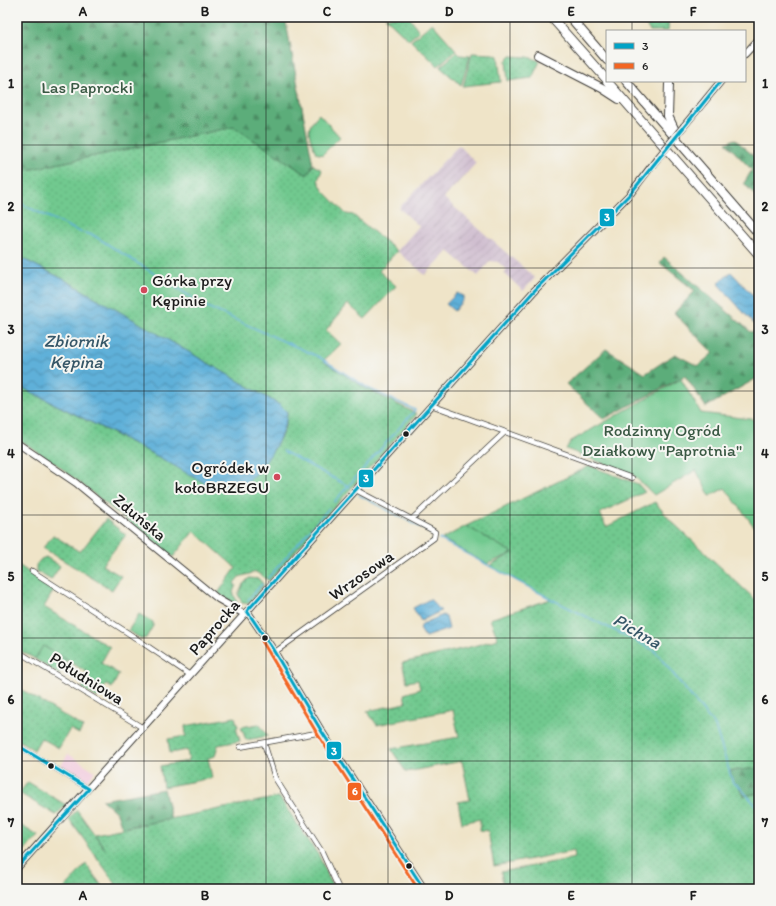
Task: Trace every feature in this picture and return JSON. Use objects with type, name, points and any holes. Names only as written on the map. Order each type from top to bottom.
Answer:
[{"type":"highway","points":[[552,17],[606,80]]},
{"type":"highway","points":[[570,17],[606,59]]},
{"type":"highway","points":[[538,55],[602,88],[632,109]]},
{"type":"highway","points":[[608,82],[759,255]]},
{"type":"highway","points":[[627,82],[759,234]]},
{"type":"highway","points":[[669,84],[668,116],[684,148]]},
{"type":"street","points":[[746,53],[759,39]]},
{"type":"street","name":"Paprocka","points":[[17,868],[535,290],[630,194],[720,82]]},
{"type":"street","points":[[431,406],[632,478]]},
{"type":"street","points":[[412,519],[505,432]]},
{"type":"street","name":"Zduńska","points":[[17,443],[76,483],[218,599],[245,612],[275,652],[322,732],[424,889]]},
{"type":"street","name":"Wrzosowa","points":[[275,652],[432,540],[435,532],[356,490]]},
{"type":"street","points":[[32,571],[190,675]]},
{"type":"street","name":"Południowa","points":[[17,651],[142,728]]},
{"type":"street","points":[[240,747],[322,732]]},
{"type":"street","points":[[264,743],[275,778],[322,852],[339,889]]},
{"type":"street","points":[[17,745],[89,789]]},
{"type":"shaded area","points":[[459,145],[476,163],[444,198],[535,278],[523,291],[504,273],[507,270],[498,262],[490,261],[478,276],[448,251],[425,275],[397,251],[419,226],[399,208]]},
{"type":"shaded area","points":[[68,754],[95,771],[87,781],[61,766]]},
{"type":"green space","name":"Las Paprocki","points":[[17,17],[285,17],[313,165],[307,175],[234,127],[22,171],[17,176]]},
{"type":"green space","points":[[385,17],[409,17],[419,31],[409,40]]},
{"type":"green space","points":[[639,17],[669,17],[668,30],[649,30]]},
{"type":"green space","points":[[432,23],[456,50],[438,66],[411,41]]},
{"type":"green space","points":[[457,52],[460,55],[470,56],[461,85],[440,67]]},
{"type":"green space","points":[[472,53],[494,54],[498,56],[501,82],[463,86]]},
{"type":"green space","points":[[511,56],[528,57],[540,61],[532,78],[508,81],[506,61]]},
{"type":"green space","points":[[319,114],[340,137],[322,155],[316,153],[309,132],[311,124]]},
{"type":"green space","points":[[234,127],[307,175],[313,165],[322,170],[318,180],[323,190],[346,214],[353,215],[397,251],[379,271],[396,286],[365,319],[348,304],[326,330],[341,344],[323,361],[365,388],[417,414],[269,581],[256,572],[239,577],[234,583],[236,585],[233,592],[238,605],[237,606],[218,593],[236,568],[194,531],[173,557],[56,464],[17,438],[17,385],[153,454],[210,485],[228,490],[257,465],[275,446],[286,424],[287,412],[280,405],[65,280],[17,256],[17,176],[22,171]]},
{"type":"green space","points":[[735,139],[759,161],[759,200],[744,183],[752,170],[726,143]]},
{"type":"green space","points":[[664,257],[751,332],[759,330],[759,377],[706,407],[685,376],[604,419],[566,384],[606,349],[645,374],[675,354],[698,366],[713,353],[674,313],[695,291],[660,263]]},
{"type":"green space","name":"Rodzinny Ogród Działkowy \"Paprotnia\"","points":[[681,379],[701,413],[759,420],[759,533],[725,488],[710,496],[696,470],[654,495],[633,475],[566,449],[571,441]]},
{"type":"green space","points":[[590,466],[638,484],[645,492],[600,513],[606,527],[655,502],[670,520],[759,603],[759,768],[730,771],[744,796],[759,793],[759,889],[504,889],[501,872],[575,858],[574,851],[494,866],[488,831],[480,830],[480,819],[462,823],[458,802],[470,800],[462,761],[406,772],[391,749],[459,737],[453,710],[377,725],[367,711],[406,703],[404,694],[420,689],[418,680],[407,682],[402,663],[498,639],[490,619],[551,599],[489,566],[513,553],[466,526]]},
{"type":"green space","points":[[106,519],[126,535],[102,565],[121,576],[112,590],[43,548],[53,535],[80,552]]},
{"type":"green space","points":[[466,526],[513,553],[487,564],[442,539]]},
{"type":"green space","points":[[46,557],[60,566],[51,580],[36,571],[36,565],[41,559]]},
{"type":"green space","points":[[17,564],[54,590],[44,607],[110,647],[101,663],[119,674],[112,688],[106,684],[97,698],[82,688],[90,674],[43,646],[35,659],[17,649],[17,635],[19,631],[17,630]]},
{"type":"green space","points":[[249,578],[259,579],[264,585],[249,604],[242,603],[238,594],[243,584]]},
{"type":"green space","points":[[139,614],[153,622],[153,626],[146,638],[142,639],[128,631]]},
{"type":"green space","points":[[43,646],[67,660],[59,674],[35,659]]},
{"type":"green space","points":[[17,687],[83,727],[79,734],[70,729],[59,748],[41,738],[34,750],[17,739]]},
{"type":"green space","points":[[235,717],[238,727],[236,728],[240,741],[218,745],[215,756],[208,758],[212,778],[163,787],[160,766],[189,761],[187,750],[170,753],[168,739],[186,736],[185,726]]},
{"type":"green space","points":[[259,724],[268,736],[246,740],[241,727]]},
{"type":"green space","points":[[759,768],[759,793],[744,796],[738,785],[733,783],[730,771]]},
{"type":"green space","points":[[28,782],[66,805],[56,815],[19,793]]},
{"type":"green space","points":[[164,789],[171,819],[122,828],[117,813],[102,800]]},
{"type":"green space","points":[[279,797],[319,856],[334,889],[108,889],[116,884],[69,819],[77,810],[105,849],[95,834]]},
{"type":"green space","points":[[17,823],[38,836],[17,858]]},
{"type":"green space","points":[[86,864],[104,889],[64,889]]},
{"type":"water","name":"Zbiornik Kępina","points":[[17,256],[65,280],[280,405],[287,412],[282,433],[267,459],[258,471],[238,488],[229,490],[211,486],[161,458],[17,385]]},
{"type":"water","points":[[731,272],[759,302],[759,321],[755,325],[718,284]]},
{"type":"water","points":[[457,293],[463,296],[463,300],[454,311],[446,304]]},
{"type":"water","points":[[430,599],[441,611],[421,621],[413,608]]},
{"type":"water","points":[[443,615],[446,617],[449,629],[425,637],[420,629],[422,624]]},
{"type":"waterway","points":[[17,202],[80,232],[93,235],[207,307],[319,357],[368,388],[415,410],[334,502]]},
{"type":"waterway","points":[[283,451],[350,487]]},
{"type":"waterway","name":"Pichna","points":[[359,495],[433,534]]},
{"type":"waterway","points":[[268,578],[329,508]]},
{"type":"waterway","name":"Pichna","points":[[439,539],[551,599],[654,650],[715,726],[733,783],[738,785],[759,809]]},
{"type":"waterway","points":[[248,600],[262,584]]},
{"type":"transit line","name":"3","points":[[247,611],[535,290],[630,194],[720,82]]},
{"type":"transit line","name":"3","points":[[247,611],[272,648],[322,732],[424,889]]},
{"type":"transit line","name":"6","points":[[262,641],[318,735],[418,889]]},
{"type":"transit line","name":"3","points":[[17,745],[89,789]]},
{"type":"transit line","name":"3","points":[[17,868],[89,789]]},
{"type":"place","name":"Górka przy Kępinie","points":[[144,290]]},
{"type":"place","name":"Ogródek w kołoBRZEGU","points":[[277,477]]}]
